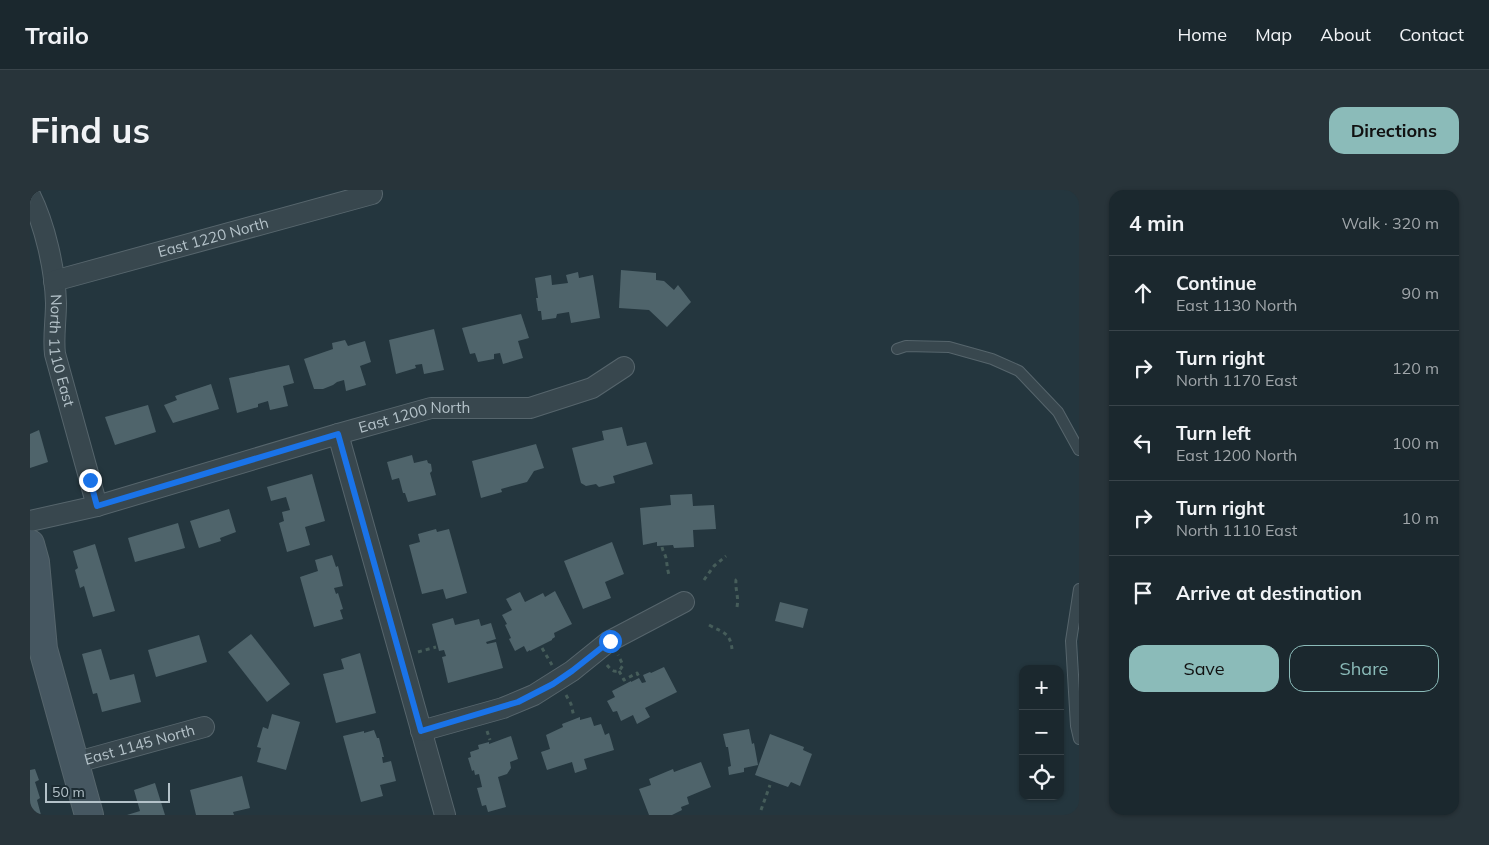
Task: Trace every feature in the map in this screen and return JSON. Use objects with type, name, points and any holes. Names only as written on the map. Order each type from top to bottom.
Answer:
[{"type":"street","name":"East 1220 North","points":[[54,282],[372,194]]},
{"type":"street","name":"North 1110 East","points":[[30,195],[44,227],[54,282],[56,303],[55,354],[97,506]]},
{"type":"street","name":"East 1200 North","points":[[30,521],[97,506],[431,408],[530,408],[592,388],[624,367]]},
{"type":"street","points":[[338,434],[445,815]]},
{"type":"street","points":[[30,544],[35,562],[43,649],[89,815]]},
{"type":"street","points":[[421,731],[503,708],[534,695],[572,671],[608,642],[684,602]]},
{"type":"street","name":"East 1145 North","points":[[74,763],[204,727]]},
{"type":"lane","points":[[897,349],[906,346],[949,347],[992,359],[1019,371],[1058,412],[1079,450]]},
{"type":"lane","points":[[1079,589],[1071,641],[1076,726],[1079,739]]},
{"type":"path","points":[[662,547],[669,574]]},
{"type":"path","points":[[704,580],[714,566],[726,556]]},
{"type":"path","points":[[737,607],[738,598],[735,585],[736,580],[739,578]]},
{"type":"path","points":[[710,626],[730,637],[732,649]]},
{"type":"path","points":[[412,653],[436,647]]},
{"type":"path","points":[[542,648],[553,668]]},
{"type":"path","points":[[605,661],[616,672],[624,666],[616,652]]},
{"type":"path","points":[[619,670],[624,680],[637,673],[638,677]]},
{"type":"path","points":[[563,692],[571,704],[574,717]]},
{"type":"path","points":[[761,810],[770,785]]},
{"type":"building","points":[[621,270],[656,273],[656,280],[664,281],[674,290],[678,285],[691,302],[667,327],[649,310],[619,308]]},
{"type":"building","points":[[578,272],[579,278],[593,275],[600,318],[571,323],[569,312],[557,314],[556,318],[542,320],[541,311],[538,311],[535,278],[551,275],[552,285],[568,283],[566,275]]},
{"type":"building","points":[[521,314],[529,338],[518,341],[523,358],[503,364],[500,353],[494,354],[494,359],[478,362],[475,353],[470,354],[462,328]]},
{"type":"building","points":[[434,329],[444,370],[424,374],[422,364],[415,365],[416,368],[396,374],[389,340]]},
{"type":"building","points":[[345,340],[348,346],[365,341],[371,362],[360,366],[366,385],[346,391],[344,380],[323,389],[314,389],[304,359],[333,349],[332,343]]},
{"type":"building","points":[[289,365],[294,383],[283,386],[288,406],[270,410],[268,401],[258,404],[258,407],[237,413],[229,378]]},
{"type":"building","points":[[211,384],[219,409],[173,423],[164,405],[177,400],[175,396]]},
{"type":"building","points":[[148,405],[156,432],[115,445],[105,417]]},
{"type":"building","points":[[622,427],[627,446],[646,442],[653,464],[613,476],[615,483],[599,487],[596,484],[586,486],[581,483],[572,448],[604,440],[602,431]]},
{"type":"building","points":[[39,430],[48,462],[30,468],[30,434]]},
{"type":"building","points":[[536,444],[544,468],[534,471],[527,482],[501,489],[502,492],[481,498],[472,461]]},
{"type":"building","points":[[412,455],[414,463],[427,460],[431,464],[432,471],[430,473],[436,495],[408,502],[405,493],[403,493],[399,478],[392,480],[387,462]]},
{"type":"building","points":[[312,474],[325,521],[305,527],[310,545],[287,552],[279,523],[284,521],[282,512],[290,510],[286,497],[271,501],[267,487]]},
{"type":"building","points":[[692,494],[693,506],[714,505],[716,529],[693,530],[694,547],[674,548],[673,545],[657,546],[657,542],[643,545],[640,508],[671,505],[670,495]]},
{"type":"building","points":[[229,509],[236,532],[220,538],[221,541],[199,548],[190,521]]},
{"type":"building","points":[[178,523],[185,548],[135,562],[128,538]]},
{"type":"building","points":[[436,529],[437,532],[449,529],[467,593],[446,599],[443,589],[422,594],[409,545],[420,542],[418,534]]},
{"type":"building","points":[[612,542],[624,574],[605,582],[611,598],[583,609],[564,561]]},
{"type":"building","points":[[95,544],[115,611],[93,617],[84,586],[80,588],[75,570],[78,568],[73,551]]},
{"type":"building","points":[[332,555],[336,567],[338,566],[343,586],[334,588],[336,594],[338,593],[343,609],[340,610],[343,619],[314,627],[300,577],[318,571],[315,560]]},
{"type":"building","points":[[555,591],[572,624],[554,633],[555,637],[552,640],[530,651],[527,652],[524,646],[515,651],[509,639],[511,638],[505,625],[507,624],[502,615],[512,610],[506,599],[520,592],[525,602],[543,593],[545,597]]},
{"type":"building","points":[[780,602],[808,609],[803,628],[775,621]]},
{"type":"building","points":[[453,618],[455,625],[479,619],[481,626],[491,623],[496,639],[486,642],[487,644],[496,642],[503,668],[448,683],[442,657],[446,656],[444,650],[439,651],[432,624]]},
{"type":"building","points":[[251,634],[290,684],[267,702],[228,652]]},
{"type":"building","points":[[199,635],[207,662],[156,677],[148,650]]},
{"type":"building","points":[[101,649],[110,680],[134,674],[141,702],[102,712],[97,693],[93,694],[82,654]]},
{"type":"building","points":[[360,653],[376,713],[336,723],[323,674],[344,669],[341,659]]},
{"type":"building","points":[[664,667],[677,692],[645,708],[650,717],[637,724],[633,715],[621,721],[617,711],[613,712],[607,701],[615,697],[612,691],[639,678],[642,683],[646,682],[643,675]]},
{"type":"building","points":[[272,714],[300,722],[286,770],[257,762],[261,748],[257,747],[263,727],[268,729]]},
{"type":"building","points":[[580,717],[580,720],[591,717],[594,726],[601,724],[605,735],[609,733],[614,750],[584,759],[587,769],[575,773],[572,762],[547,770],[541,752],[550,749],[546,735],[563,727],[562,724]]},
{"type":"building","points":[[749,729],[758,765],[744,768],[744,772],[729,775],[728,767],[731,766],[728,747],[726,747],[723,734]]},
{"type":"building","points":[[374,730],[377,738],[379,738],[384,757],[382,757],[383,763],[391,761],[396,781],[380,785],[383,796],[361,802],[343,736]]},
{"type":"building","points":[[770,734],[804,747],[803,750],[812,754],[800,786],[791,782],[788,787],[755,775]]},
{"type":"building","points":[[511,736],[518,759],[510,762],[511,768],[507,774],[498,777],[506,807],[488,812],[486,805],[482,806],[477,788],[482,787],[479,774],[475,775],[474,770],[472,771],[468,758],[471,757],[470,752],[479,749],[478,745],[489,742],[489,744]]},
{"type":"building","points":[[701,762],[711,787],[687,797],[689,804],[681,807],[682,810],[672,815],[649,815],[639,789],[651,785],[649,779],[673,769],[674,772]]},
{"type":"building","points":[[35,769],[39,780],[35,782],[40,798],[37,800],[41,815],[30,815],[30,770]]},
{"type":"building","points":[[242,776],[250,808],[233,812],[234,815],[196,815],[190,790]]},
{"type":"building","points":[[155,783],[165,815],[127,815],[140,811],[134,790]]},
{"type":"route","points":[[90,480],[97,506],[338,434],[421,731],[503,708],[534,695],[572,671],[610,641]]}]
